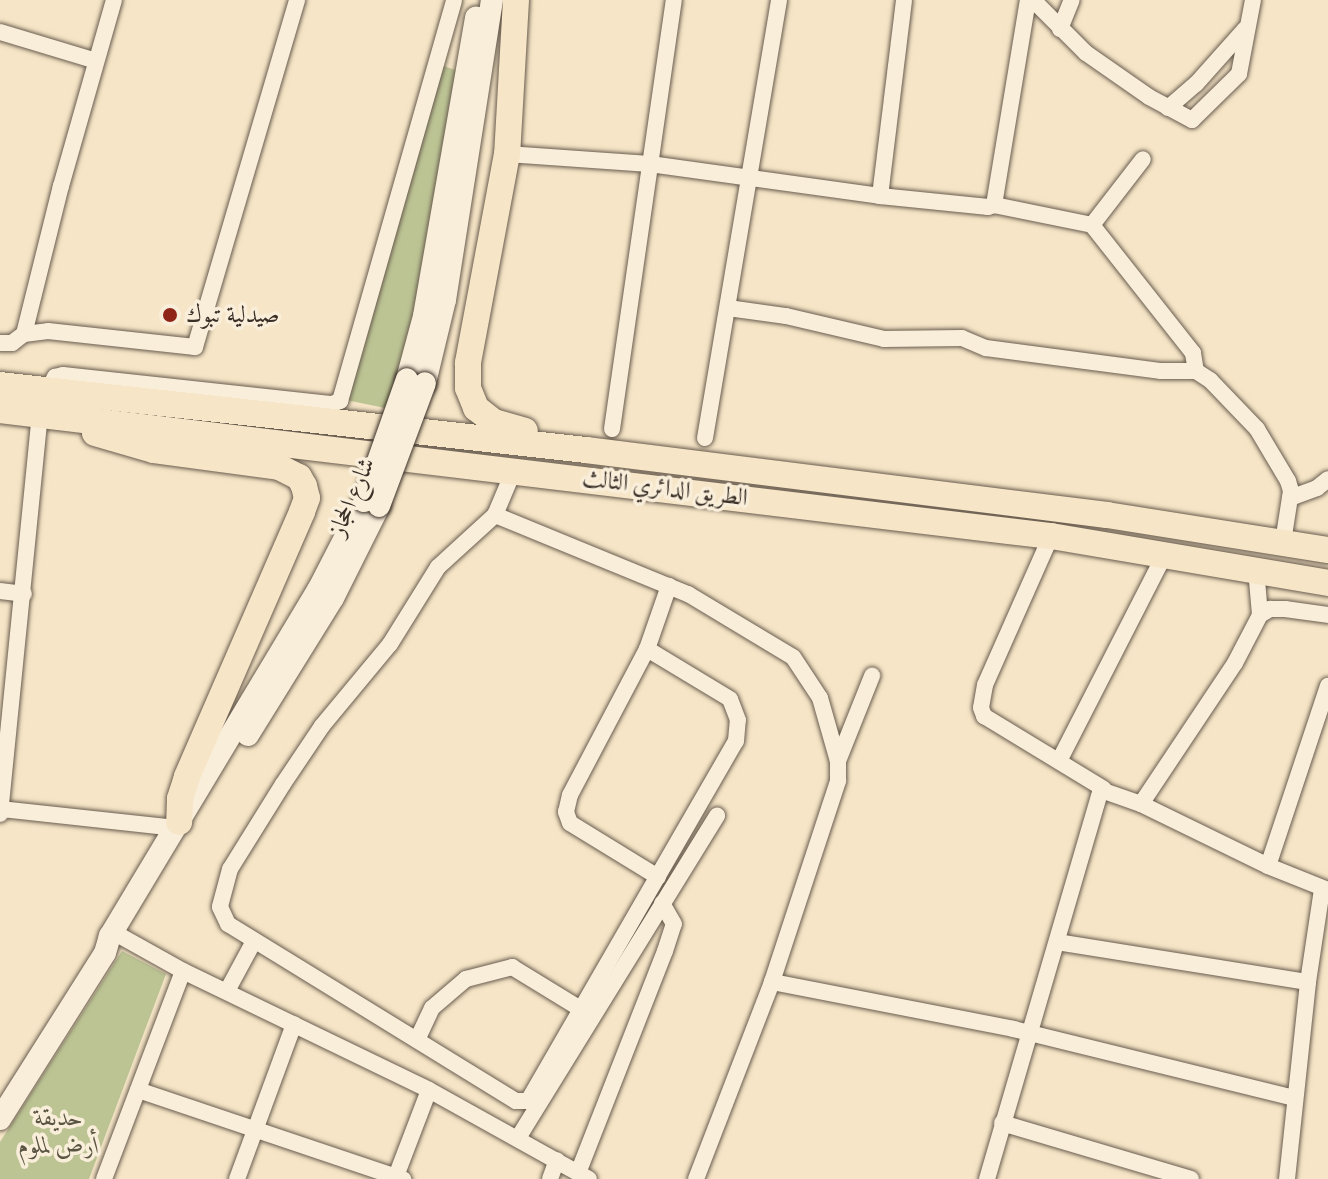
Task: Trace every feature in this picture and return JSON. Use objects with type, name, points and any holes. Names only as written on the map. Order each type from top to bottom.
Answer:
[{"type":"highway","points":[[516,0],[507,154],[468,363],[468,388],[476,408],[494,422],[586,450]]},
{"type":"highway","name":"الطريق الدائري الثالث","points":[[0,385],[48,407],[514,470],[1051,536],[1328,583]]},
{"type":"highway","points":[[48,407],[89,432],[154,450],[290,470],[304,486],[307,498],[302,512],[187,777],[177,825]]},
{"type":"highway","name":"الطريق الدائري الثالث","points":[[0,410],[48,407],[586,450],[1107,515],[1328,550]]},
{"type":"main road","name":"شارع الحجاز","points":[[0,1119],[333,598],[371,504],[445,300],[483,3]]},
{"type":"main road","name":"شارع الحجاز","points":[[113,945],[110,936],[371,504]]},
{"type":"street","points":[[24,334],[114,0]]},
{"type":"street","points":[[0,343],[12,343],[24,334],[62,332],[195,347],[297,0]]},
{"type":"street","points":[[177,825],[0,812],[24,594],[48,407],[55,377],[63,375],[332,404],[340,401],[452,0],[483,3]]},
{"type":"street","points":[[612,429],[674,0]]},
{"type":"street","points":[[705,438],[779,0]]},
{"type":"street","points":[[880,196],[904,0]]},
{"type":"street","points":[[994,205],[1030,0]]},
{"type":"street","points":[[1030,0],[1096,61],[1192,120],[1239,74],[1245,29],[1253,0]]},
{"type":"street","points":[[1060,29],[1072,0]]},
{"type":"street","points":[[1168,108],[1196,84],[1245,29]]},
{"type":"street","points":[[0,32],[96,61]]},
{"type":"street","points":[[507,154],[650,164],[880,196],[988,207],[994,205],[1092,225],[1193,353],[1196,371]]},
{"type":"street","points":[[1092,225],[1143,159]]},
{"type":"street","points":[[728,308],[786,316],[884,339],[962,338],[986,348],[1169,372],[1196,371],[1210,380],[1257,429],[1288,481],[1290,498],[1283,542]]},
{"type":"street","points":[[1169,372],[1193,353]]},
{"type":"street","points":[[514,470],[495,515],[438,567],[390,644],[314,737],[230,869],[220,907],[228,924],[523,1103],[736,741],[738,720],[730,699],[647,649]]},
{"type":"street","points":[[1290,498],[1317,488],[1328,479]]},
{"type":"street","points":[[495,515],[669,586],[793,657],[820,698],[838,761],[838,781],[772,982],[696,1179]]},
{"type":"street","points":[[1051,536],[985,685],[981,708],[984,716],[1104,789],[1325,890],[1308,982],[1287,1179]]},
{"type":"street","points":[[1059,761],[1165,554]]},
{"type":"street","points":[[1256,569],[1260,615]]},
{"type":"street","points":[[658,877],[570,823],[566,812],[570,795],[647,649],[669,586]]},
{"type":"street","points":[[0,591],[24,594]]},
{"type":"street","points":[[1141,804],[1235,663],[1260,615],[1270,609],[1285,609],[1328,615]]},
{"type":"street","points":[[838,761],[872,676]]},
{"type":"street","points":[[1268,866],[1328,686]]},
{"type":"street","points":[[987,1179],[1100,792],[1104,789]]},
{"type":"street","points":[[518,1138],[717,816]]},
{"type":"street","points":[[113,945],[227,991],[429,1090],[584,1176],[674,924],[662,903]]},
{"type":"street","points":[[227,991],[254,941]]},
{"type":"street","points":[[1057,942],[1308,982]]},
{"type":"street","points":[[417,1040],[432,1008],[466,979],[512,967],[579,1008]]},
{"type":"street","points":[[105,1179],[183,971]]},
{"type":"street","points":[[772,982],[1030,1034],[1294,1098]]},
{"type":"street","points":[[237,1179],[294,1024]]},
{"type":"street","points":[[138,1090],[398,1178],[429,1090]]},
{"type":"street","points":[[1002,1123],[1191,1179]]},
{"type":"street","points":[[550,1179],[557,1160]]},
{"type":"green space","points":[[436,63],[463,73],[395,410],[341,399]]},
{"type":"green space","name":"حديقة أرض لملوم","points":[[122,951],[166,974],[89,1179],[0,1179],[0,1142]]},
{"type":"place","name":"صيدلية تبوك","points":[[170,315]]}]
